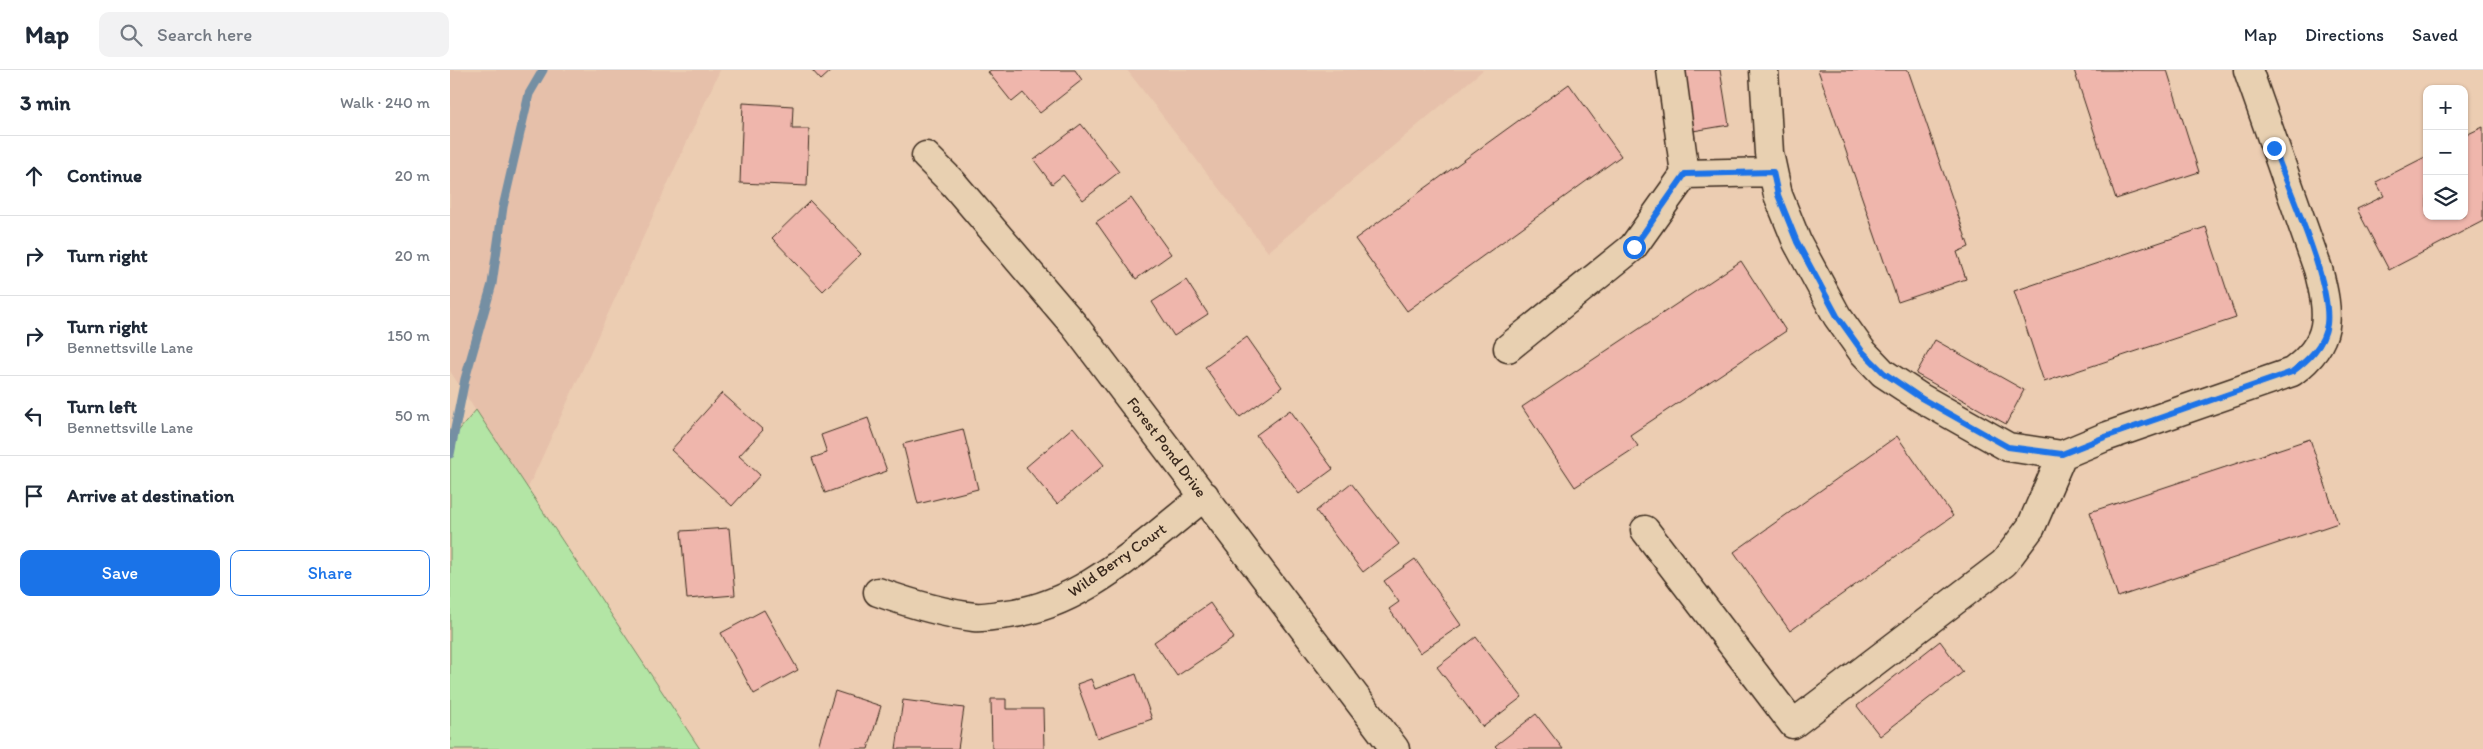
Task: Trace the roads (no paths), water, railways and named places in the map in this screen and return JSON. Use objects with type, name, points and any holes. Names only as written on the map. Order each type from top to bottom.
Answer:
[{"type":"street","points":[[1508,348],[1634,247],[1685,174],[1671,70]]},
{"type":"street","points":[[1764,70],[1769,153],[1778,195],[1797,242],[1837,316],[1862,351],[1884,373],[1921,398],[2008,447],[2062,454],[2105,437],[2292,372],[2309,360],[2320,343],[2327,325],[2327,303],[2318,269],[2248,70]]},
{"type":"street","name":"Forest Pond Drive","points":[[926,156],[953,183],[1074,325],[1395,749]]},
{"type":"street","points":[[1685,174],[1773,172]]},
{"type":"street","points":[[1645,530],[1793,724],[2004,563],[2031,527],[2062,454]]},
{"type":"street","name":"Wild Berry Court","points":[[878,592],[914,605],[975,617],[1018,614],[1049,605],[1077,593],[1109,571],[1205,496]]},
{"type":"waterway","points":[[450,454],[465,379],[492,284],[503,207],[529,94],[543,70]]}]
